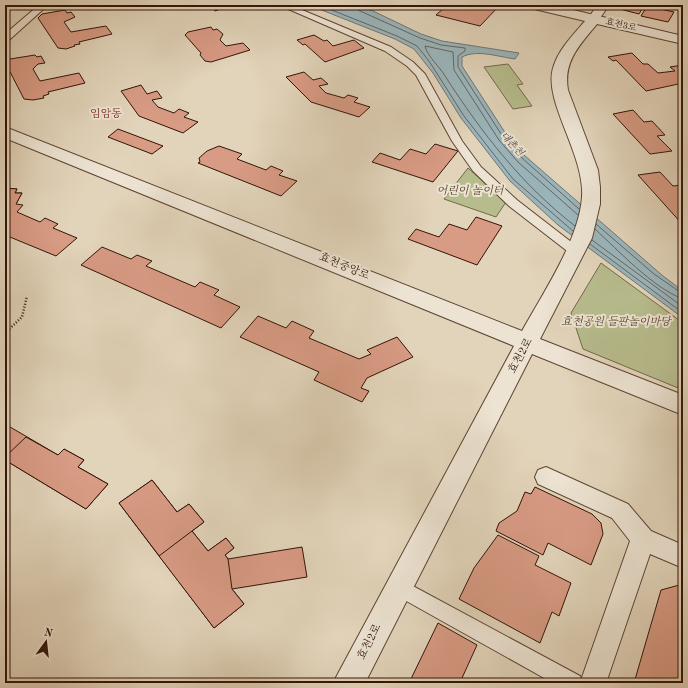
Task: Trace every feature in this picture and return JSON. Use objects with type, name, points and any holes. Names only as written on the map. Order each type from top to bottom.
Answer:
[{"type":"street","points":[[5,38],[44,5]]},
{"type":"street","points":[[283,5],[388,49],[410,64],[420,74],[457,141],[477,170],[513,203],[575,251]]},
{"type":"street","name":"효천3로","points":[[535,5],[683,40]]},
{"type":"street","points":[[594,19],[603,5]]},
{"type":"street","name":"효천2로","points":[[348,683],[528,343],[588,223],[592,188],[586,158],[561,93],[558,79],[559,69],[567,54],[594,19]]},
{"type":"street","name":"효천중앙로","points":[[5,132],[178,200],[683,405]]},
{"type":"street","points":[[546,477],[620,511],[643,539],[683,558]]},
{"type":"street","points":[[593,683],[643,539]]},
{"type":"street","points":[[398,588],[573,683]]},
{"type":"path","points":[[5,333],[22,317],[27,296]]},
{"type":"green space","points":[[508,64],[523,84],[517,85],[532,106],[513,109],[484,67]]},
{"type":"green space","name":"어린이 놀이터","points":[[468,168],[506,202],[496,217],[444,199]]},
{"type":"green space","name":"효천공원 들판놀이마당","points":[[601,263],[683,323],[683,390],[583,349],[571,313]]},
{"type":"water","name":"대촌천","points":[[309,5],[354,5],[373,11],[421,34],[442,41],[519,53],[515,59],[488,54],[468,55],[462,57],[462,66],[506,134],[524,155],[663,276],[683,291],[683,318],[558,225],[510,181],[461,118],[433,73],[414,49],[395,39]]},
{"type":"building","points":[[209,5],[232,5],[215,11]]},
{"type":"building","points":[[420,5],[499,6],[480,26],[436,15],[444,8],[437,6],[434,9]]},
{"type":"building","points":[[613,5],[637,5],[642,9],[639,14],[612,7]]},
{"type":"building","points":[[651,7],[674,12],[668,22],[641,16],[646,8],[650,9]]},
{"type":"building","points":[[65,10],[67,13],[71,12],[75,17],[64,22],[71,32],[106,26],[112,34],[79,42],[80,44],[66,49],[58,48],[38,18],[42,14]]},
{"type":"building","points":[[211,27],[213,30],[217,29],[223,34],[220,40],[226,46],[243,43],[250,50],[211,62],[205,61],[200,55],[201,53],[185,35],[188,32]]},
{"type":"building","points":[[314,35],[324,41],[327,40],[333,46],[354,40],[364,48],[325,62],[305,44],[303,45],[297,40]]},
{"type":"building","points":[[632,53],[643,64],[648,64],[658,73],[675,71],[670,67],[683,65],[683,83],[646,91],[616,60],[613,61],[608,57]]},
{"type":"building","points":[[35,55],[37,57],[41,56],[45,63],[38,64],[33,69],[40,81],[79,73],[85,83],[48,92],[49,94],[43,96],[44,98],[33,100],[24,99],[6,64],[10,59]]},
{"type":"building","points":[[304,72],[313,80],[321,78],[328,84],[319,86],[326,93],[344,98],[348,95],[358,98],[354,102],[370,107],[359,117],[311,102],[286,77]]},
{"type":"building","points":[[141,85],[147,94],[157,91],[162,98],[152,100],[158,107],[174,113],[179,109],[189,113],[184,117],[198,122],[183,133],[139,116],[121,91]]},
{"type":"building","points":[[633,110],[644,122],[652,121],[665,135],[657,136],[672,151],[650,154],[613,114]]},
{"type":"building","points":[[118,129],[163,146],[152,154],[108,137]]},
{"type":"building","points":[[435,144],[458,151],[433,182],[372,162],[380,153],[400,160],[410,149],[426,154]]},
{"type":"building","points":[[219,146],[242,154],[237,159],[266,170],[271,166],[283,171],[279,175],[297,181],[281,196],[198,163],[200,162],[199,158],[207,151]]},
{"type":"building","points":[[660,172],[673,186],[683,185],[683,225],[638,175]]},
{"type":"building","points":[[5,188],[17,189],[15,193],[22,193],[16,204],[5,204]]},
{"type":"building","points":[[5,188],[17,189],[15,193],[22,193],[16,204],[23,205],[17,212],[40,222],[45,218],[58,224],[53,228],[77,238],[56,256],[5,235]]},
{"type":"building","points":[[476,217],[502,226],[477,265],[408,239],[416,229],[439,237],[449,224],[467,230]]},
{"type":"building","points":[[102,247],[131,259],[137,255],[152,261],[146,266],[195,287],[200,282],[219,290],[214,295],[240,307],[221,328],[81,265]]},
{"type":"building","points":[[258,316],[286,328],[292,321],[314,331],[309,338],[359,359],[371,354],[367,350],[397,337],[413,357],[367,378],[361,388],[369,391],[362,402],[314,380],[319,372],[240,337]]},
{"type":"building","points":[[5,424],[58,455],[64,449],[84,460],[78,467],[108,484],[86,509],[5,460]]},
{"type":"building","points":[[26,437],[58,455],[64,449],[84,460],[78,467],[108,484],[86,509],[5,460],[5,457]]},
{"type":"building","points":[[152,480],[177,512],[189,504],[204,522],[159,556],[119,503]]},
{"type":"building","points":[[152,480],[177,512],[189,504],[204,522],[192,531],[208,551],[226,538],[234,548],[225,555],[228,559],[302,547],[307,577],[232,589],[244,604],[214,628],[119,503]]},
{"type":"building","points":[[535,487],[592,514],[601,523],[603,534],[591,565],[548,543],[543,555],[496,531],[499,523],[517,511],[525,492],[531,494]]},
{"type":"building","points":[[192,531],[208,551],[226,538],[234,548],[225,555],[228,559],[232,589],[244,604],[214,628],[159,556]]},
{"type":"building","points":[[498,535],[539,556],[535,565],[571,583],[559,616],[552,612],[540,643],[459,599],[474,568]]},
{"type":"building","points":[[683,584],[683,683],[634,683],[661,590]]},
{"type":"building","points":[[438,623],[477,645],[462,678],[471,683],[409,683]]},
{"type":"district","name":"임암동","points":[[106,114]]}]
